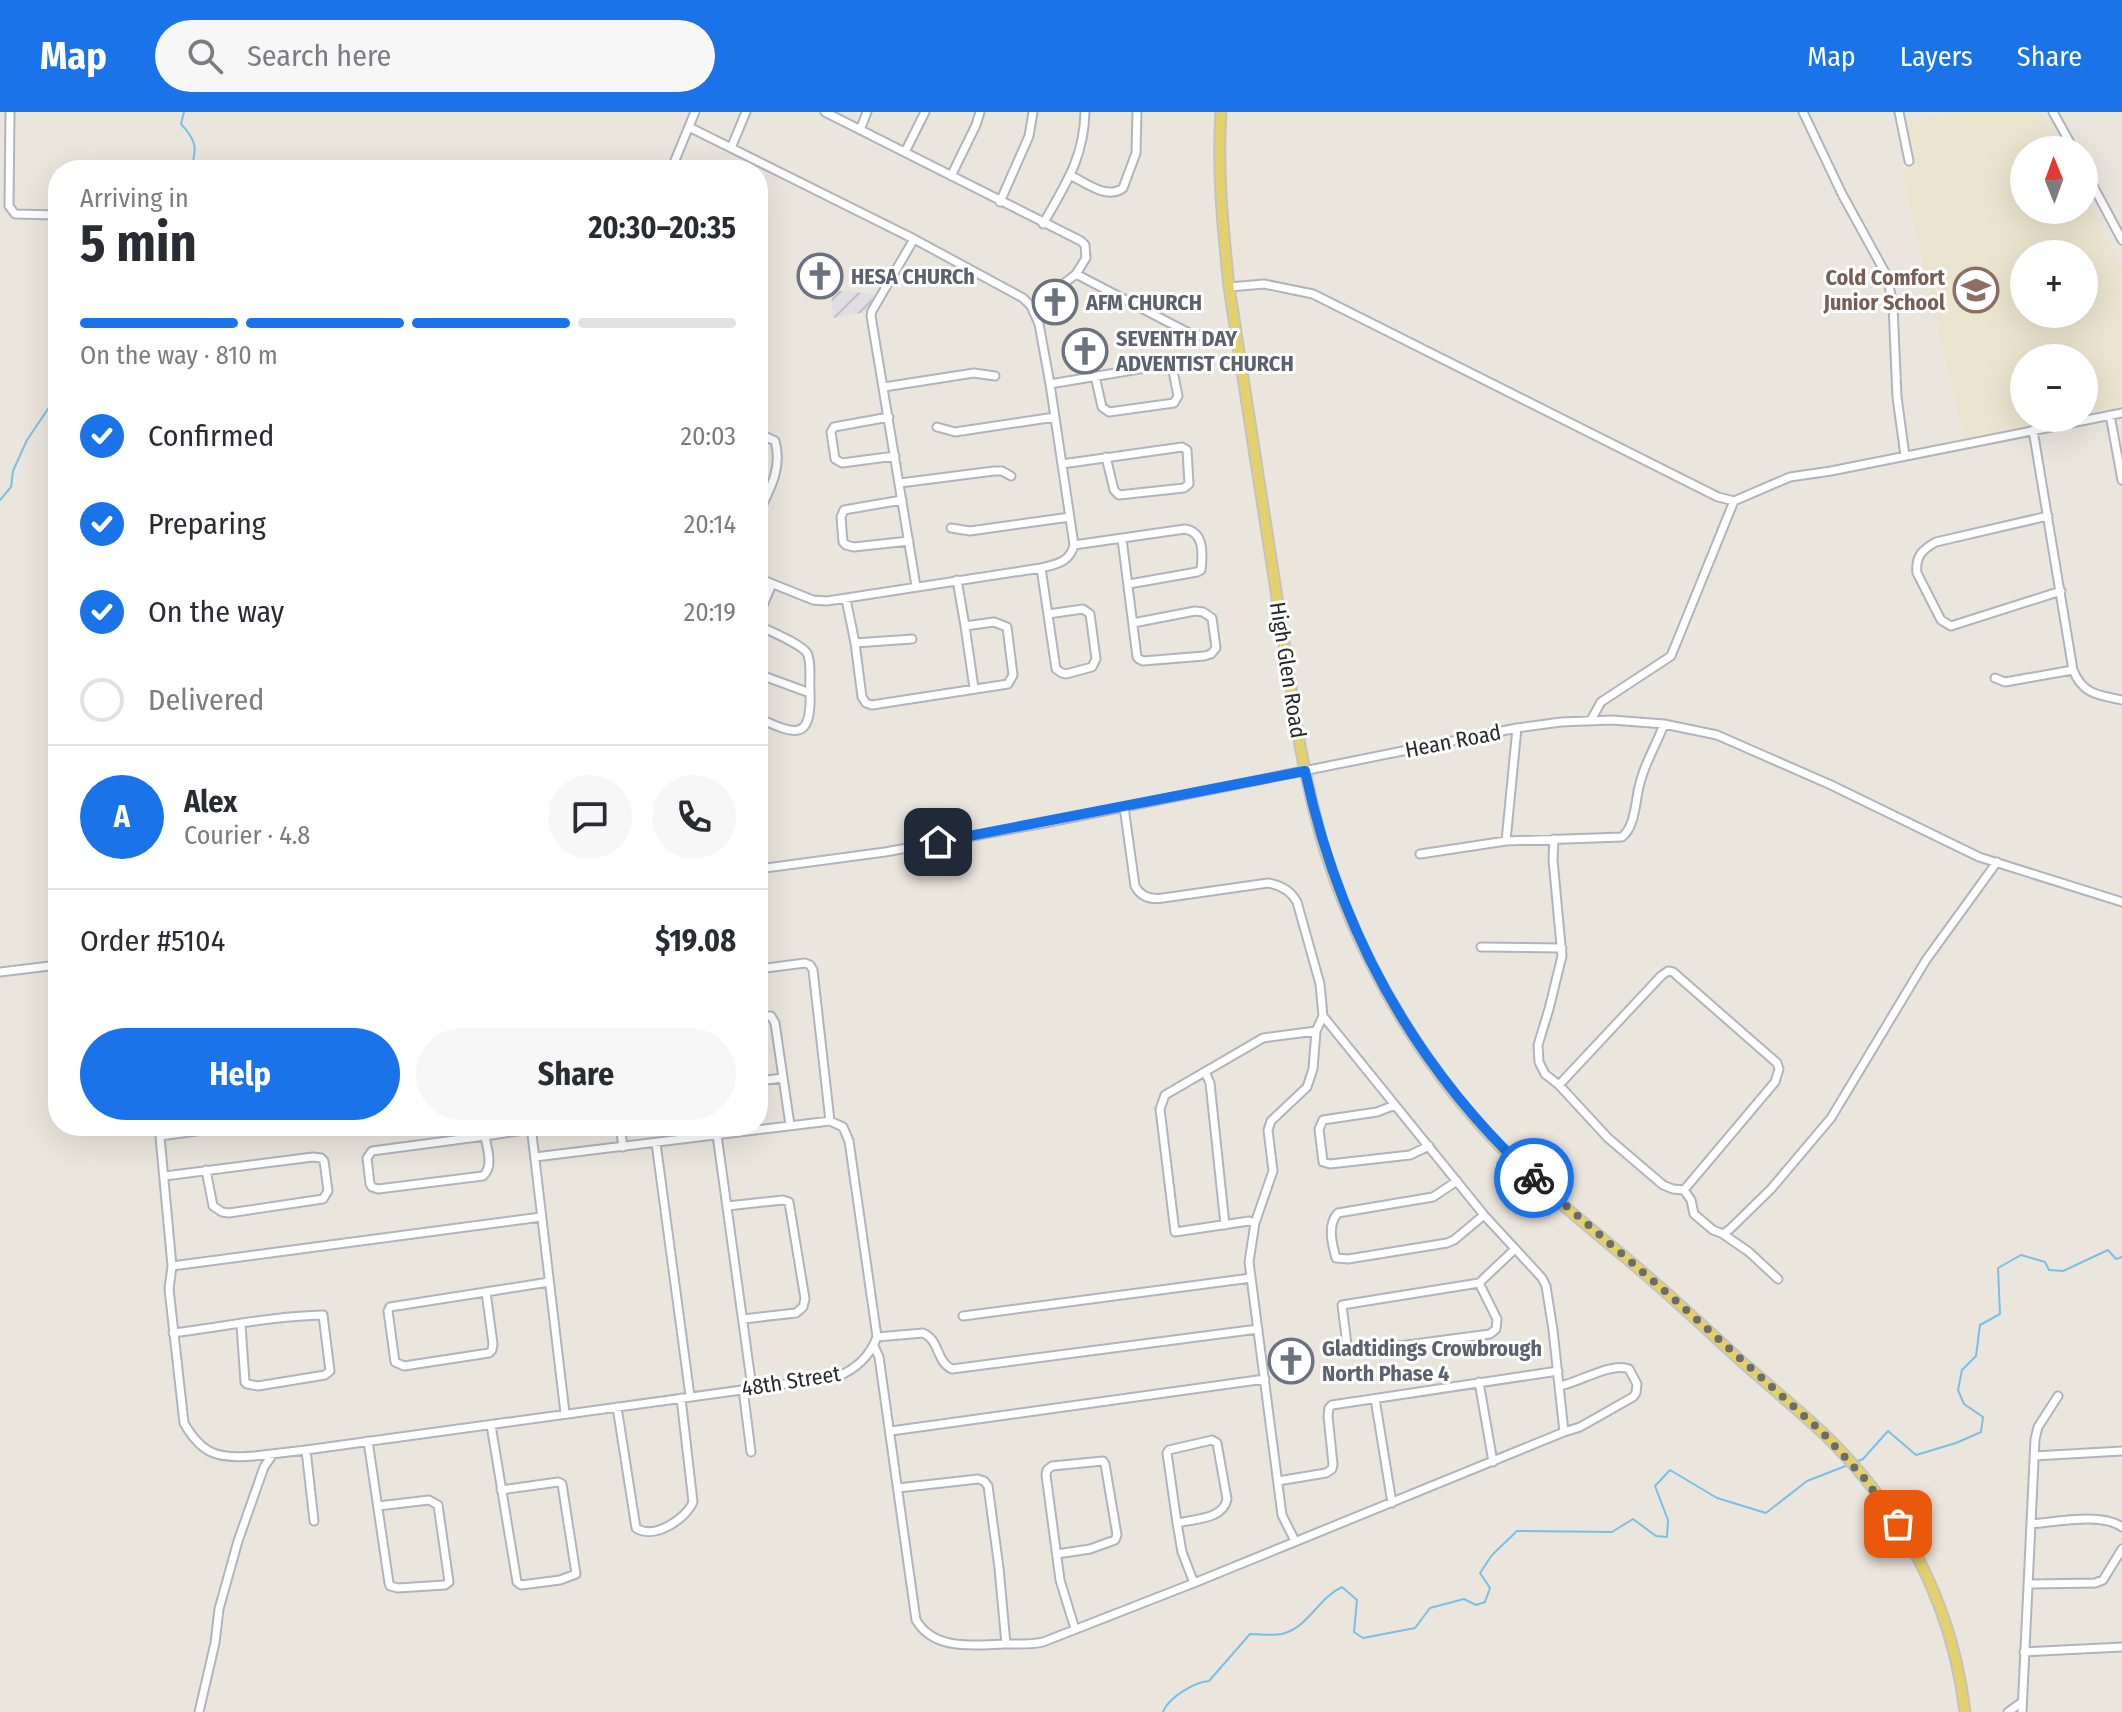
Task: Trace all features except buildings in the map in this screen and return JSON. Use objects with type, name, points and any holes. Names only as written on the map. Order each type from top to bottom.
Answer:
[{"type":"main road","name":"High Glen Road","points":[[1221,112],[1221,216],[1229,287],[1305,771],[1329,863],[1357,933],[1399,1014],[1449,1088],[1492,1139],[1822,1432],[1864,1478],[1898,1524],[1931,1582],[1948,1627],[1965,1712]]},
{"type":"street","points":[[10,112],[9,206],[15,214],[48,215]]},
{"type":"street","points":[[675,160],[695,112]]},
{"type":"street","points":[[731,148],[746,112]]},
{"type":"street","points":[[825,112],[1085,245],[1086,258],[1076,274],[1031,306]]},
{"type":"street","points":[[860,130],[867,112]]},
{"type":"street","points":[[905,152],[925,112]]},
{"type":"street","points":[[951,176],[980,112]]},
{"type":"street","points":[[1000,202],[1029,136],[1033,112]]},
{"type":"street","points":[[1043,224],[1070,175],[1084,138],[1085,112]]},
{"type":"street","points":[[1070,175],[1108,193],[1119,192],[1136,153],[1137,112]]},
{"type":"street","points":[[1803,112],[1842,194],[1887,276],[1893,305],[1897,397],[1905,456]]},
{"type":"street","points":[[1899,112],[1909,161]]},
{"type":"street","points":[[2053,112],[2066,136]]},
{"type":"street","points":[[689,127],[755,160]]},
{"type":"street","points":[[768,166],[914,239],[1010,290],[1031,306],[1039,324],[1050,384],[1074,545],[1067,559],[1041,568],[846,599],[819,601],[768,582]]},
{"type":"street","points":[[2098,195],[2122,240]]},
{"type":"street","points":[[914,239],[871,316],[916,586]]},
{"type":"street","points":[[1076,274],[1189,333],[1236,340]]},
{"type":"street","points":[[1229,287],[1264,284],[1313,294],[1718,497],[1734,501],[1790,477],[2023,432]]},
{"type":"street","points":[[1050,384],[1095,376],[1163,365],[1173,371],[1178,396],[1174,403],[1109,412],[1102,407],[1095,376]]},
{"type":"street","points":[[884,387],[974,373],[995,376]]},
{"type":"street","points":[[2098,417],[2122,413]]},
{"type":"street","points":[[2110,415],[2122,480]]},
{"type":"street","points":[[889,417],[834,427],[831,432],[835,459],[842,463],[895,456]]},
{"type":"street","points":[[937,427],[955,432],[1055,417]]},
{"type":"street","points":[[2033,432],[2073,670],[2084,688],[2095,694],[2122,700]]},
{"type":"street","points":[[768,438],[775,441],[778,455],[776,475],[768,492]]},
{"type":"street","points":[[1062,464],[1106,457],[1182,447],[1187,450],[1189,484],[1184,488],[1119,495],[1114,490],[1106,457]]},
{"type":"street","points":[[900,483],[994,471],[1011,476]]},
{"type":"street","points":[[902,500],[844,510],[841,517],[843,542],[854,547],[909,541]]},
{"type":"street","points":[[1591,720],[1601,702],[1671,656],[1734,501]]},
{"type":"street","points":[[2048,516],[1936,542],[1923,549],[1918,557],[1917,573],[1941,620],[1951,626],[2061,591]]},
{"type":"street","points":[[951,528],[970,531],[1070,517]]},
{"type":"street","points":[[1074,545],[1185,529],[1199,536],[1201,570],[1129,584]]},
{"type":"street","points":[[1122,539],[1137,657],[1140,660],[1204,656],[1216,648],[1212,618],[1203,612],[1133,623]]},
{"type":"street","points":[[1041,568],[1056,669],[1066,674],[1092,667],[1096,659],[1090,614],[1083,609],[1048,614]]},
{"type":"street","points":[[957,580],[974,688]]},
{"type":"street","points":[[768,593],[772,584]]},
{"type":"street","points":[[846,599],[862,697],[869,705],[1008,684],[1013,675],[1009,631],[1004,624],[994,622],[965,626]]},
{"type":"street","points":[[768,631],[805,651],[809,659],[810,693],[810,715],[804,727],[788,731],[768,722]]},
{"type":"street","points":[[855,643],[912,639]]},
{"type":"street","points":[[1995,678],[2005,682],[2073,670]]},
{"type":"street","points":[[768,678],[810,693]]},
{"type":"street","name":"Hean Road","points":[[768,868],[885,852],[1517,728],[1612,720],[1664,724],[1717,735],[1831,785],[1979,857],[2122,902]]},
{"type":"street","points":[[1420,854],[1506,841],[1622,837],[1629,831],[1640,781],[1664,724]]},
{"type":"street","points":[[1506,841],[1517,728]]},
{"type":"street","points":[[1124,807],[1138,890],[1147,897],[1163,898],[1278,884],[1297,902],[1320,984],[1323,1016],[1316,1031],[1313,1069],[1307,1087],[1271,1121],[1268,1130],[1273,1171],[1255,1223],[1249,1262],[1282,1515],[1295,1541]]},
{"type":"street","points":[[1554,839],[1553,860],[1562,948],[1537,1054],[1545,1074],[1608,1138],[1663,1185],[1684,1190],[1691,1200],[1694,1214],[1749,1252],[1778,1279]]},
{"type":"street","points":[[1723,1234],[1771,1189],[1831,1118],[1926,960],[1997,862]]},
{"type":"street","points":[[1481,947],[1562,948]]},
{"type":"street","points":[[768,968],[805,963],[813,970],[830,1121],[768,1128]]},
{"type":"street","points":[[0,972],[48,966]]},
{"type":"street","points":[[1559,1085],[1661,976],[1668,971],[1673,972],[1777,1063],[1779,1069],[1775,1082],[1684,1190]]},
{"type":"street","points":[[768,1016],[774,1019],[790,1125]]},
{"type":"street","points":[[1323,1016],[1484,1215],[1542,1278],[1546,1286],[1564,1432]]},
{"type":"street","points":[[1255,1223],[1249,1221],[1175,1232],[1160,1109],[1165,1095],[1263,1038],[1316,1031]]},
{"type":"street","points":[[1205,1072],[1210,1083],[1225,1225]]},
{"type":"street","points":[[768,1080],[783,1078]]},
{"type":"street","points":[[1395,1105],[1377,1112],[1323,1120],[1319,1129],[1323,1162],[1330,1164],[1410,1155],[1429,1146]]},
{"type":"street","name":"48th Street","points":[[160,1136],[172,1266],[169,1289],[184,1423],[199,1444],[217,1455],[239,1457],[836,1377],[853,1370],[874,1346],[877,1337],[849,1141],[843,1127],[830,1121]]},
{"type":"street","points":[[485,1136],[489,1166],[483,1176],[378,1189],[370,1184],[367,1158],[372,1151],[485,1136]]},
{"type":"street","points":[[532,1136],[565,1413]]},
{"type":"street","points":[[621,1136],[623,1147]]},
{"type":"street","points":[[535,1157],[705,1136]]},
{"type":"street","points":[[717,1136],[752,1388]]},
{"type":"street","points":[[656,1143],[690,1396]]},
{"type":"street","points":[[165,1176],[206,1170],[313,1157],[324,1161],[328,1191],[323,1199],[222,1212],[213,1206],[206,1170]]},
{"type":"street","points":[[1457,1181],[1438,1196],[1338,1213],[1331,1227],[1336,1258],[1348,1259],[1447,1243],[1484,1215]]},
{"type":"street","points":[[727,1206],[789,1202],[805,1299],[803,1307],[796,1313],[743,1319]]},
{"type":"street","points":[[172,1266],[541,1217]]},
{"type":"street","points":[[1479,1283],[1497,1319],[1496,1329],[1490,1334],[1361,1351],[1350,1350],[1347,1345],[1342,1305],[1479,1283],[1515,1249]]},
{"type":"street","points":[[963,1316],[1251,1278]]},
{"type":"street","points":[[486,1292],[493,1344],[489,1353],[404,1366],[395,1362],[390,1307],[549,1282]]},
{"type":"street","points":[[173,1333],[323,1315],[330,1371],[325,1375],[258,1386],[247,1384],[241,1325]]},
{"type":"street","points":[[877,1337],[930,1335],[946,1367],[952,1369],[1258,1329]]},
{"type":"street","points":[[874,1346],[879,1357],[891,1431],[914,1611],[920,1627],[928,1634],[954,1644],[1043,1642],[1580,1427],[1633,1397],[1637,1384],[1629,1369],[1618,1366],[1560,1386]]},
{"type":"street","points":[[1278,1481],[1329,1471],[1333,1464],[1329,1408],[1339,1403],[1558,1371]]},
{"type":"street","points":[[891,1431],[1265,1379]]},
{"type":"street","points":[[1479,1382],[1493,1462]]},
{"type":"street","points":[[743,1389],[751,1452]]},
{"type":"street","points":[[2022,1712],[2034,1456],[2038,1427],[2058,1396]]},
{"type":"street","points":[[617,1407],[635,1525],[641,1532],[656,1530],[669,1526],[690,1509],[693,1502],[681,1398]]},
{"type":"street","points":[[1375,1399],[1392,1503]]},
{"type":"street","points":[[491,1425],[501,1490],[517,1582],[521,1585],[560,1580],[576,1574],[562,1484],[501,1490]]},
{"type":"street","points":[[368,1441],[390,1586],[445,1585],[449,1582],[438,1505],[429,1500],[378,1506]]},
{"type":"street","points":[[1177,1523],[1218,1513],[1226,1506],[1216,1441],[1169,1450],[1167,1453],[1177,1523],[1182,1552],[1194,1583]]},
{"type":"street","points":[[306,1450],[314,1521]]},
{"type":"street","points":[[2034,1456],[2122,1451]]},
{"type":"street","points":[[199,1712],[229,1572],[264,1467],[273,1454]]},
{"type":"street","points":[[1057,1554],[1090,1549],[1115,1540],[1117,1535],[1103,1461],[1052,1466],[1046,1475],[1060,1580],[1075,1629]]},
{"type":"street","points":[[898,1488],[978,1479],[988,1486],[1006,1644]]},
{"type":"street","points":[[2031,1524],[2102,1519],[2122,1527]]},
{"type":"street","points":[[2028,1584],[2095,1583],[2103,1580],[2122,1549]]},
{"type":"street","points":[[2024,1652],[2122,1647]]},
{"type":"street","points":[[2008,1712],[2022,1702]]},
{"type":"shaded area","name":"Cold Comfort Junior School","points":[[1947,112],[2041,112],[2054,136],[2010,136],[2010,224],[2098,224],[2098,221],[2122,266],[2122,405],[2098,411],[2098,344],[2010,344],[2011,432],[1965,443],[1902,171],[1918,164],[1908,147],[1903,126]]},
{"type":"shaded area","points":[[831,290],[875,294],[867,312],[833,318]]},
{"type":"waterway","points":[[184,112],[181,124],[194,145],[193,160]]},
{"type":"waterway","points":[[0,500],[11,487],[13,471],[27,440],[48,409]]},
{"type":"waterway","points":[[1854,1463],[1863,1459],[1888,1431],[1916,1455],[1981,1432],[1983,1417],[1964,1404],[1958,1390],[1962,1370],[1976,1356],[1980,1325],[2000,1314],[1998,1268],[2021,1255],[2045,1262],[2049,1270],[2063,1271],[2108,1250],[2116,1259],[2122,1257]]},
{"type":"waterway","points":[[1163,1712],[1170,1701],[1182,1692],[1209,1681],[1250,1634],[1278,1635],[1291,1630],[1342,1587],[1357,1600],[1354,1632],[1363,1638],[1415,1628],[1430,1608],[1464,1599],[1476,1605],[1485,1602],[1490,1588],[1480,1573],[1492,1555],[1517,1531],[1612,1532],[1633,1519],[1656,1536],[1667,1537],[1668,1520],[1655,1486],[1670,1470],[1717,1498],[1766,1513],[1807,1481],[1848,1465]]},
{"type":"way so far","points":[[1534,1178],[1822,1432],[1864,1478],[1898,1524]]},
{"type":"place","name":"HESA CHURCh","points":[[820,276]]},
{"type":"place","name":"Cold Comfort Junior School","points":[[1976,290]]},
{"type":"place","name":"AFM CHURCH","points":[[1055,302]]},
{"type":"place","name":"SEVENTH DAY ADVENTIST CHURCH","points":[[1085,351]]},
{"type":"place","name":"Gladtidings Crowbrough North Phase 4","points":[[1291,1361]]},
{"type":"route","points":[[938,842],[1305,771],[1329,863],[1383,986],[1428,1059],[1461,1102],[1492,1139],[1534,1178]]}]
